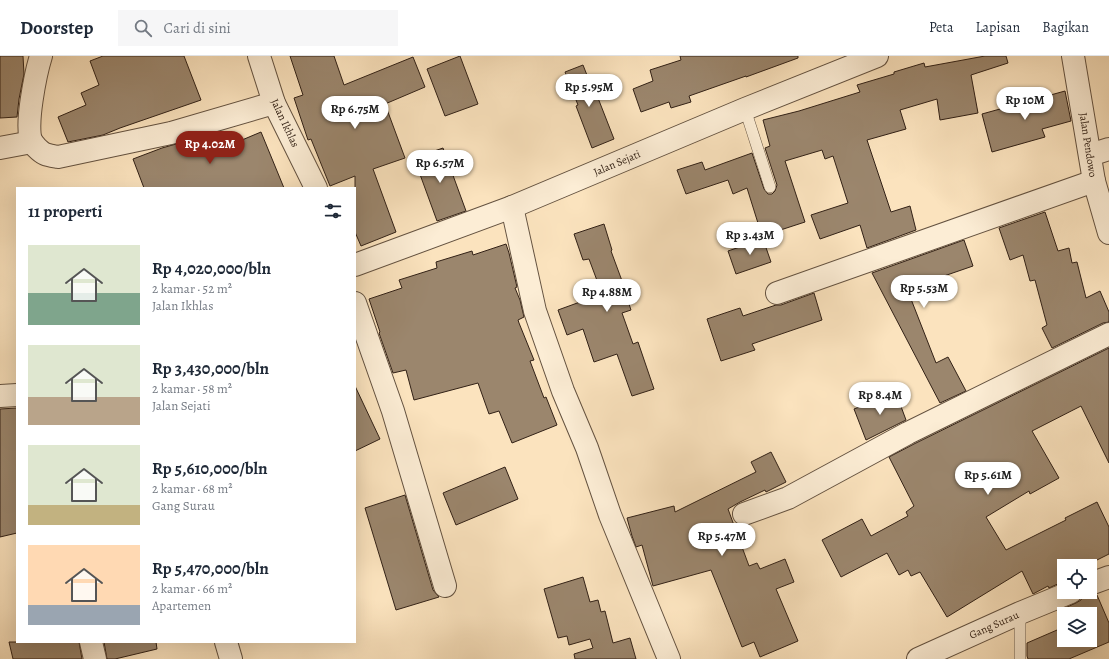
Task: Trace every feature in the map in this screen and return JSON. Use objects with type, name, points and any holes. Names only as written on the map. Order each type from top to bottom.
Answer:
[{"type":"street","points":[[41,56],[36,73],[30,107],[29,133],[32,142],[44,154],[58,157],[171,133],[274,103]]},
{"type":"street","name":"Jalan Ikhlas","points":[[260,56],[274,103],[316,187]]},
{"type":"street","name":"Jalan Sejati","points":[[356,265],[512,207],[877,56]]},
{"type":"street","name":"Jalan Pendowo","points":[[1073,56],[1099,152],[1094,181],[1109,233]]},
{"type":"street","points":[[0,148],[32,142]]},
{"type":"street","points":[[777,293],[1094,181]]},
{"type":"street","points":[[512,207],[535,311],[563,391],[587,448],[610,515],[668,659]]},
{"type":"street","points":[[356,306],[393,411],[445,586]]},
{"type":"street","points":[[744,514],[788,498],[908,433],[1109,334]]},
{"type":"street","points":[[0,396],[16,395]]},
{"type":"street","name":"Gang Surau","points":[[918,659],[1057,598]]},
{"type":"street","points":[[91,643],[95,659]]},
{"type":"street","points":[[226,643],[231,659]]},
{"type":"lane","points":[[746,109],[770,187]]},
{"type":"lane","points":[[1020,613],[1020,659]]},
{"type":"building","points":[[0,56],[23,56],[24,74],[17,117],[0,118]]},
{"type":"building","points":[[103,56],[184,56],[201,100],[103,135],[68,142],[58,117],[86,105],[81,93],[99,85],[90,61]]},
{"type":"building","points":[[290,56],[334,56],[344,85],[413,57],[425,87],[385,104],[405,158],[373,169],[396,232],[361,246],[356,234],[355,176],[330,186],[311,139],[308,140],[294,98],[303,95]]},
{"type":"building","points":[[460,56],[478,104],[445,116],[427,69]]},
{"type":"building","points":[[680,56],[798,56],[798,58],[689,96],[691,102],[671,108],[669,102],[641,112],[633,89],[653,81],[650,70],[681,60]]},
{"type":"building","points":[[985,56],[1006,56],[1008,63],[971,75],[978,113],[940,120],[937,99],[900,110],[906,129],[867,140],[891,212],[910,206],[916,230],[867,248],[860,225],[820,239],[811,215],[848,203],[833,156],[825,159],[822,150],[785,161],[805,222],[762,236],[747,188],[733,194],[728,180],[686,194],[677,170],[702,162],[705,170],[752,153],[764,189],[768,194],[772,194],[777,185],[765,148],[770,146],[763,120],[799,111],[860,92],[857,85],[924,63],[925,67]]},
{"type":"building","points":[[583,65],[614,139],[592,148],[576,106],[578,105],[565,72]]},
{"type":"building","points":[[1065,91],[1071,121],[1042,129],[1045,137],[992,152],[982,114]]},
{"type":"building","points":[[218,132],[223,148],[261,132],[284,187],[144,187],[133,159],[162,148]]},
{"type":"building","points":[[443,148],[466,211],[437,221],[414,158]]},
{"type":"building","points":[[1045,212],[1058,251],[1069,248],[1072,263],[1077,262],[1086,298],[1100,291],[1109,312],[1109,322],[1103,323],[1052,348],[1042,328],[1047,325],[1035,280],[1030,281],[1023,255],[1010,260],[999,228]]},
{"type":"building","points":[[604,224],[612,250],[611,251],[631,310],[622,313],[633,344],[638,342],[654,389],[632,396],[617,354],[594,362],[583,329],[567,335],[558,310],[602,294],[589,259],[583,260],[574,234]]},
{"type":"building","points":[[763,239],[771,262],[736,274],[728,251]]},
{"type":"building","points":[[964,240],[973,266],[915,286],[917,291],[909,294],[936,363],[948,357],[966,391],[940,403],[872,273]]},
{"type":"building","points":[[506,244],[517,287],[515,288],[520,300],[524,317],[518,320],[534,360],[530,361],[544,398],[546,397],[557,425],[512,443],[499,411],[489,414],[478,383],[414,400],[406,370],[393,373],[369,299],[402,288],[399,280],[437,268],[436,262],[472,251],[473,255]]},
{"type":"building","points":[[814,293],[822,320],[752,344],[755,350],[721,361],[707,319],[740,308],[743,316],[776,305],[781,305]]},
{"type":"building","points":[[1109,348],[1109,463],[1081,406],[1032,431],[1059,478],[1030,494],[1029,491],[986,517],[1006,550],[1066,520],[1065,518],[1097,502],[1109,527],[1109,554],[1097,560],[1057,559],[1057,584],[1049,588],[1048,586],[1033,594],[1022,571],[947,617],[920,572],[911,576],[908,570],[899,575],[887,553],[841,577],[822,540],[862,519],[871,536],[908,516],[906,512],[914,506],[889,457]]},
{"type":"building","points":[[356,388],[380,439],[356,451]]},
{"type":"building","points":[[896,393],[906,420],[866,440],[854,409]]},
{"type":"building","points":[[16,408],[16,533],[0,537],[0,409]]},
{"type":"building","points":[[771,452],[786,482],[766,492],[765,490],[728,509],[749,566],[757,563],[760,569],[785,559],[794,582],[776,589],[798,641],[760,657],[754,642],[742,647],[711,570],[653,586],[642,545],[636,547],[627,518],[674,506],[675,512],[756,472],[751,462]]},
{"type":"building","points":[[505,467],[518,499],[456,525],[443,493]]},
{"type":"building","points":[[405,495],[433,590],[439,597],[396,610],[365,508]]},
{"type":"building","points":[[583,577],[590,602],[598,600],[601,612],[605,611],[613,643],[630,638],[636,659],[575,659],[574,654],[593,648],[590,639],[569,645],[567,636],[558,638],[544,589]]},
{"type":"building","points":[[1097,595],[1109,623],[1109,642],[1069,659],[1028,659],[1027,643],[1057,630],[1057,647],[1097,647],[1097,607],[1067,607],[1081,600],[1097,599]]},
{"type":"building","points":[[9,642],[79,643],[82,659],[13,659]]},
{"type":"building","points":[[104,643],[156,643],[157,649],[115,659],[107,659]]}]
